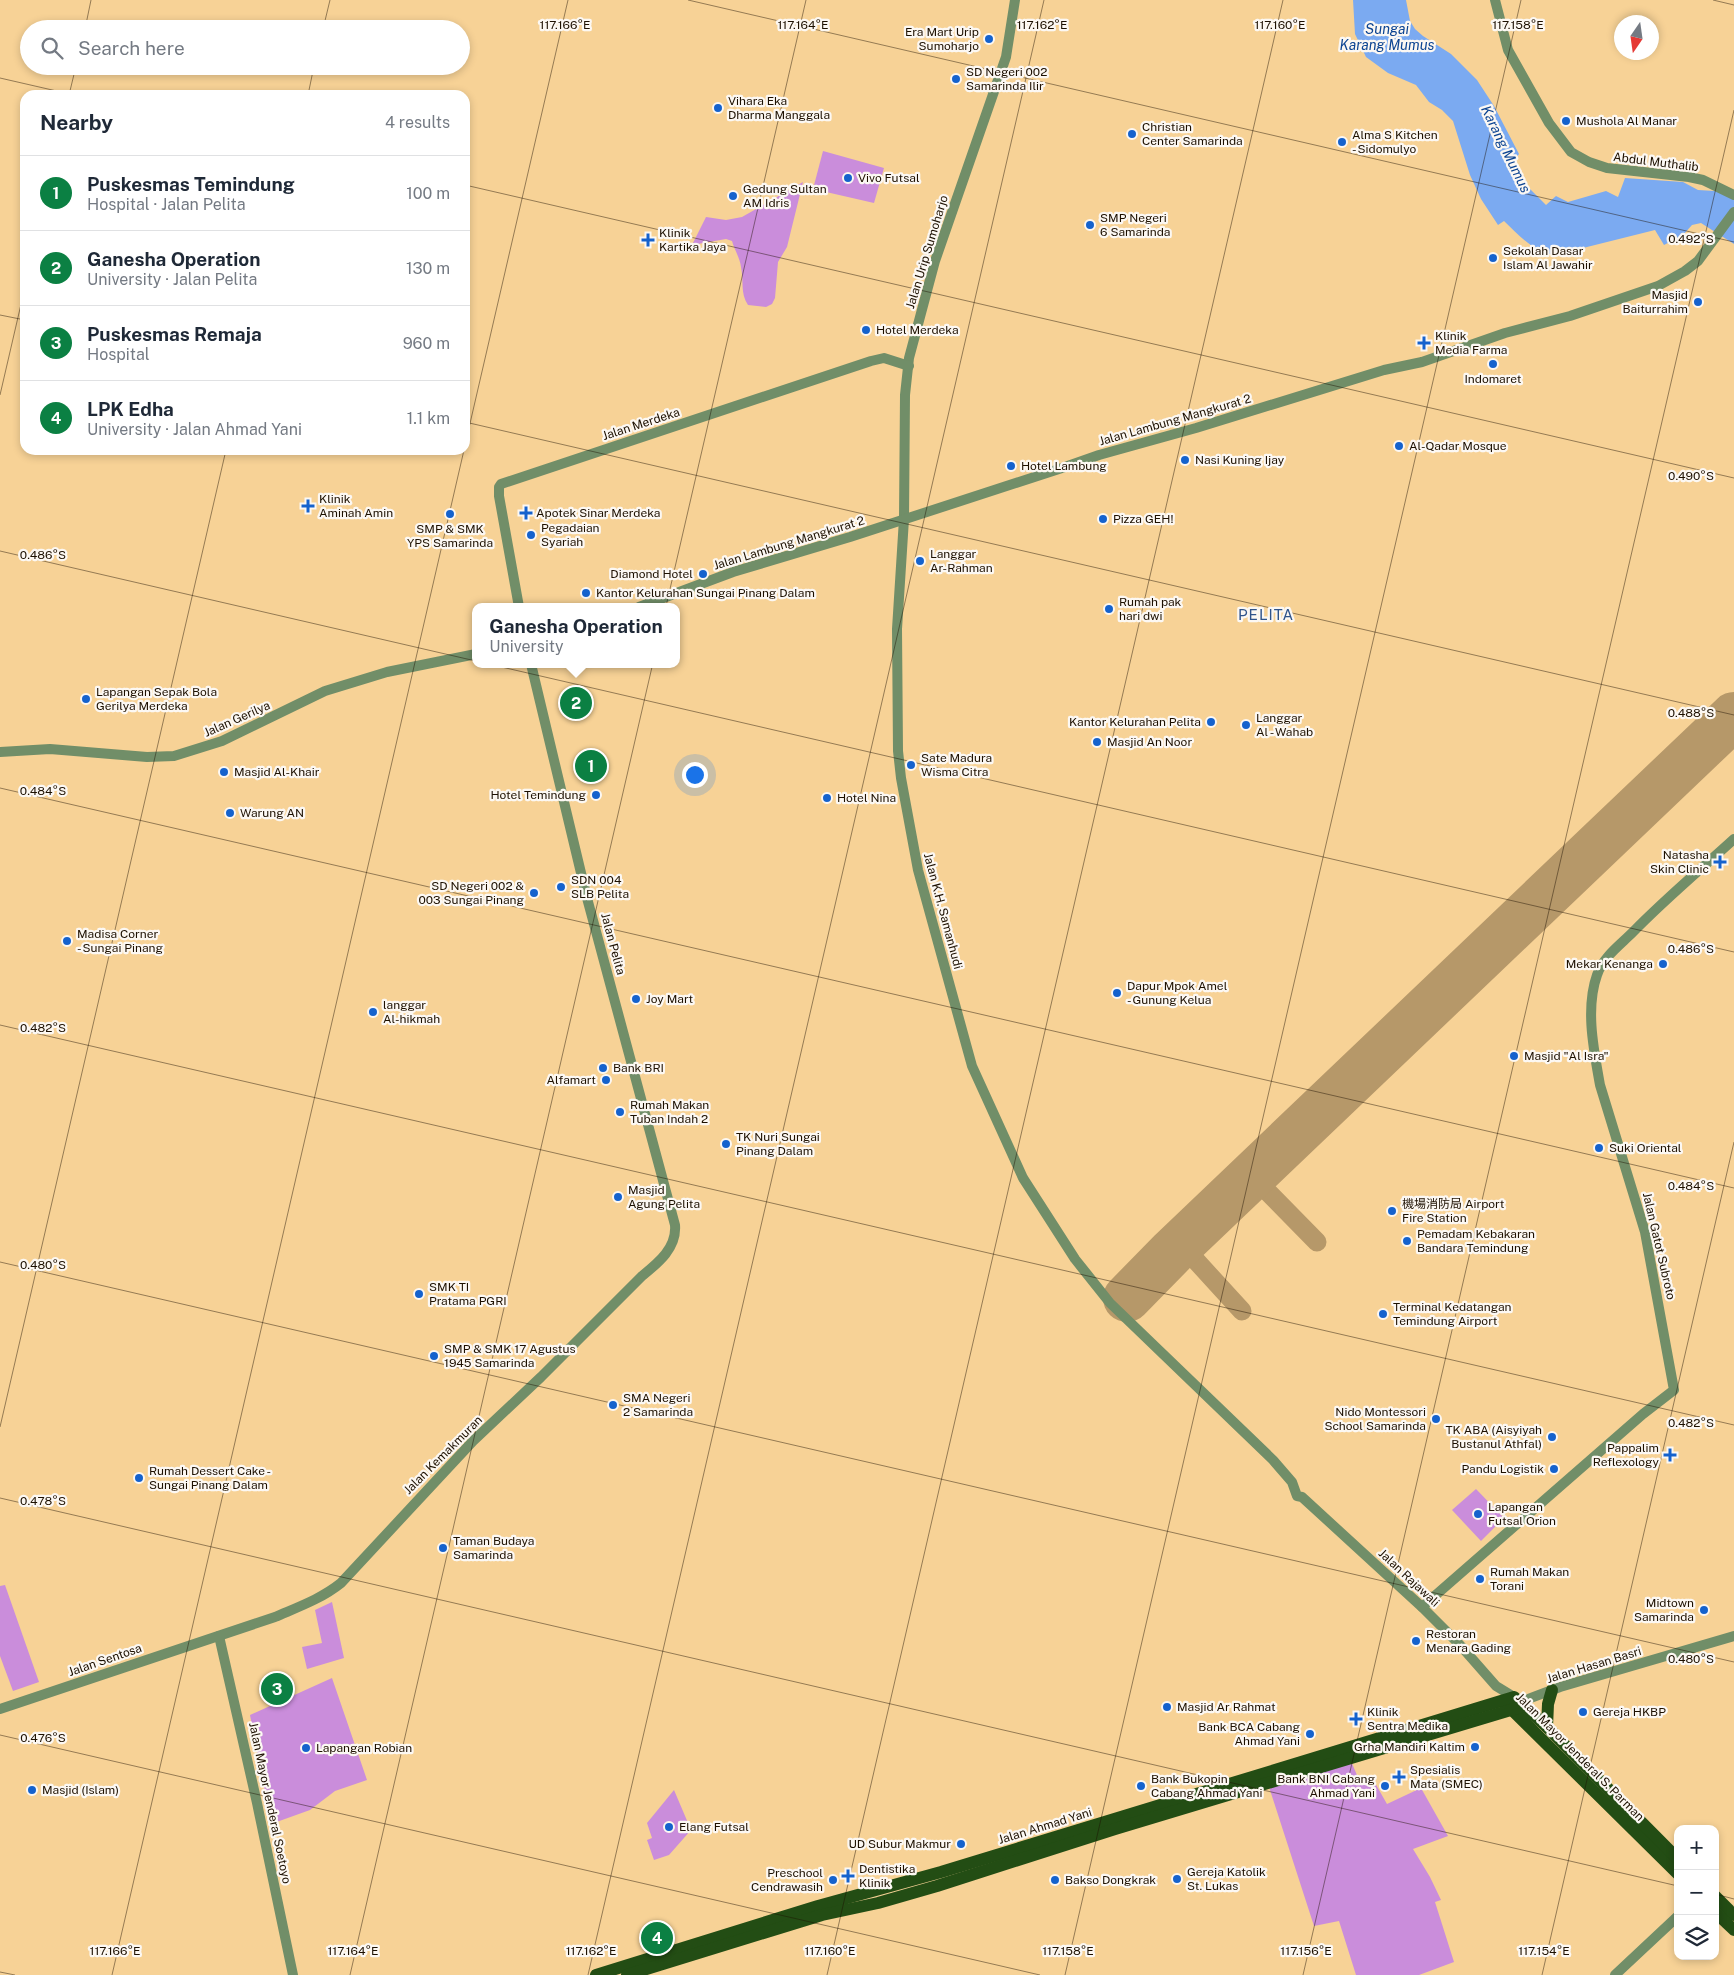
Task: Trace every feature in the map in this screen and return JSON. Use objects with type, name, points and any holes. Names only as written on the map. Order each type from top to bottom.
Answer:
[{"type":"main road","points":[[1547,1727],[1548,1704],[1552,1690]]},
{"type":"main road","name":"Jalan Mayor Jenderal S. Parman","points":[[1514,1703],[1547,1727],[1653,1841],[1675,1870]]},
{"type":"main road","name":"Jalan Mayor Jenderal S. Parman","points":[[1514,1703],[1653,1841],[1674,1855]]},
{"type":"main road","name":"Jalan Ahmad Yani","points":[[596,1975],[820,1911],[878,1903],[1514,1703]]},
{"type":"main road","points":[[1719,1900],[1734,1915]]},
{"type":"main road","name":"Jalan Ahmad Yani","points":[[627,1975],[820,1911]]},
{"type":"main road","points":[[1718,1915],[1734,1930]]},
{"type":"street","name":"Jalan Urip Sumoharjo","points":[[904,519],[905,395],[908,366],[915,333],[935,262],[1000,75],[1010,36],[1015,0]]},
{"type":"street","name":"Abdul Muthalib","points":[[1495,0],[1508,50],[1549,123],[1571,152],[1603,167],[1696,178],[1732,194]]},
{"type":"street","name":"Jalan Lambung Mangkurat 2","points":[[650,603],[733,572],[829,544],[1098,455],[1196,428],[1384,370],[1422,362],[1521,328],[1570,316],[1658,286],[1698,261],[1734,212]]},
{"type":"street","name":"Jalan Merdeka","points":[[518,603],[498,496],[501,484],[872,361],[884,358],[908,366]]},
{"type":"street","name":"Jalan K.H. Samanhudi","points":[[904,519],[897,629],[898,751],[901,778],[918,870],[957,1012],[978,1080],[1023,1178],[1069,1251],[1088,1276],[1117,1310],[1286,1474],[1297,1496]]},
{"type":"street","name":"Jalan Gerilya","points":[[0,752],[50,749],[147,757],[174,756],[222,741],[326,691],[387,672],[472,655]]},
{"type":"street","name":"Jalan Pelita","points":[[532,668],[587,898],[676,1229],[664,1257]]},
{"type":"street","name":"Jalan Gatot Subroto","points":[[1422,1607],[1636,1420],[1674,1390],[1645,1232],[1600,1085],[1596,1064],[1592,1002],[1597,975],[1608,956],[1667,899],[1734,839]]},
{"type":"street","name":"Jalan Kemakmuran","points":[[219,1636],[275,1617],[318,1599],[341,1583],[394,1524],[474,1441],[642,1276],[664,1257]]},
{"type":"street","name":"Jalan Rajawali","points":[[1297,1496],[1302,1498],[1422,1607],[1460,1645],[1496,1686]]},
{"type":"street","name":"Jalan Sentosa","points":[[0,1709],[219,1636]]},
{"type":"street","name":"Jalan Mayor Jenderal Soetoyo","points":[[219,1636],[242,1734],[293,1975]]},
{"type":"street","name":"Jalan Hasan Basri","points":[[1514,1703],[1734,1636]]},
{"type":"street","name":"Jalan Mayor Jenderal S. Parman","points":[[1496,1686],[1514,1703]]},
{"type":"street","points":[[1615,1975],[1674,1920]]},
{"type":"shaded area","name":"Vivo Futsal","points":[[823,151],[884,168],[874,203],[813,189]]},
{"type":"shaded area","points":[[803,182],[787,247],[778,262],[775,298],[772,304],[766,307],[748,305],[743,291],[740,264],[732,241],[726,239],[692,245],[706,217],[726,220],[742,217]]},
{"type":"shaded area","name":"Lapangan Futsal Orion","points":[[1476,1489],[1504,1518],[1481,1541],[1452,1510]]},
{"type":"shaded area","points":[[5,1585],[39,1682],[13,1691],[0,1656],[0,1586]]},
{"type":"shaded area","points":[[332,1602],[344,1658],[307,1669],[302,1647],[322,1643],[315,1610]]},
{"type":"shaded area","name":"Lapangan Robian","points":[[332,1678],[367,1780],[335,1791],[310,1810],[271,1824],[250,1715]]},
{"type":"shaded area","points":[[1351,1761],[1359,1780],[1371,1776],[1387,1804],[1421,1788],[1448,1836],[1413,1849],[1441,1900],[1435,1902],[1454,1962],[1419,1975],[1356,1975],[1339,1921],[1314,1926],[1269,1787]]},
{"type":"shaded area","name":"Elang Futsal","points":[[674,1790],[691,1830],[669,1855],[654,1860],[647,1840],[652,1838],[647,1823]]},
{"type":"water","name":"Sungai Karang Mumus","points":[[1353,0],[1406,0],[1410,21],[1415,29],[1451,54],[1477,80],[1494,106],[1519,154],[1511,165],[1507,166],[1546,205],[1556,196],[1568,202],[1606,191],[1618,197],[1625,178],[1683,182],[1698,190],[1715,191],[1734,197],[1734,244],[1701,223],[1692,225],[1683,235],[1664,245],[1655,230],[1555,255],[1533,247],[1504,221],[1498,225],[1481,199],[1470,175],[1453,121],[1442,110],[1429,102],[1416,85],[1388,73],[1366,57],[1355,34]]},
{"type":"taxiway","points":[[1263,1166],[1259,1182],[1263,1187]]},
{"type":"taxiway","points":[[1237,1190],[1253,1185],[1263,1187],[1317,1242]]},
{"type":"taxiway","points":[[1189,1236],[1187,1242],[1189,1253],[1242,1311]]},
{"type":"runway","points":[[1127,1298],[1172,1252],[1734,716]]},
{"type":"place","name":"Era Mart Urip Sumoharjo","points":[[989,39]]},
{"type":"place","name":"SD Negeri 002 Samarinda Ilir","points":[[956,79]]},
{"type":"place","name":"Vihara Eka Dharma Manggala","points":[[718,108]]},
{"type":"place","name":"Mushola Al Manar","points":[[1566,121]]},
{"type":"place","name":"Christian Center Samarinda","points":[[1132,134]]},
{"type":"place","name":"Alma S Kitchen - Sidomulyo","points":[[1342,142]]},
{"type":"place","name":"Vivo Futsal","points":[[848,178]]},
{"type":"place","name":"Gedung Sultan AM Idris","points":[[733,196]]},
{"type":"place","name":"SMP Negeri 6 Samarinda","points":[[1090,225]]},
{"type":"place","name":"Klinik Kartika Jaya","points":[[648,240]]},
{"type":"place","name":"Sekolah Dasar Islam Al Jawahir","points":[[1493,258]]},
{"type":"place","name":"Masjid Baiturrahim","points":[[1698,302]]},
{"type":"place","name":"Hotel Merdeka","points":[[866,330]]},
{"type":"place","name":"Klinik Media Farma","points":[[1424,343]]},
{"type":"place","name":"Indomaret","points":[[1493,364]]},
{"type":"place","name":"Al-Qadar Mosque","points":[[1399,446]]},
{"type":"place","name":"Nasi Kuning Ijay","points":[[1185,460]]},
{"type":"place","name":"Hotel Lambung","points":[[1011,466]]},
{"type":"place","name":"Klinik Aminah Amin","points":[[308,506]]},
{"type":"place","name":"Apotek Sinar Merdeka","points":[[526,513]]},
{"type":"place","name":"SMP & SMK YPS Samarinda","points":[[450,514]]},
{"type":"place","name":"Pizza GEH!","points":[[1103,519]]},
{"type":"place","name":"Pegadaian Syariah","points":[[531,535]]},
{"type":"place","name":"Langgar Ar-Rahman","points":[[920,561]]},
{"type":"place","name":"Diamond Hotel","points":[[703,574]]},
{"type":"place","name":"Kantor Kelurahan Sungai Pinang Dalam","points":[[586,593]]},
{"type":"place","name":"Rumah pak hari dwi","points":[[1109,609]]},
{"type":"place","name":"Lapangan Sepak Bola Gerilya Merdeka","points":[[86,699]]},
{"type":"place","name":"Ganesha Operation","points":[[576,703]]},
{"type":"place","name":"Kantor Kelurahan Pelita","points":[[1211,722]]},
{"type":"place","name":"Langgar Al - Wahab","points":[[1246,725]]},
{"type":"place","name":"Masjid An Noor","points":[[1097,742]]},
{"type":"place","name":"Sate Madura Wisma Citra","points":[[911,765]]},
{"type":"place","name":"Puskesmas Temindung","points":[[591,766]]},
{"type":"place","name":"Masjid Al-Khair","points":[[224,772]]},
{"type":"place","name":"Hotel Temindung","points":[[596,795]]},
{"type":"place","name":"Hotel Nina","points":[[827,798]]},
{"type":"place","name":"Warung AN","points":[[230,813]]},
{"type":"place","name":"Natasha Skin Clinic","points":[[1720,862]]},
{"type":"place","name":"SDN 004 SLB Pelita","points":[[561,887]]},
{"type":"place","name":"SD Negeri 002 & 003 Sungai Pinang","points":[[534,893]]},
{"type":"place","name":"Madisa Corner - Sungai Pinang","points":[[67,941]]},
{"type":"place","name":"Mekar Kenanga","points":[[1663,964]]},
{"type":"place","name":"Dapur Mpok Amel - Gunung Kelua","points":[[1117,993]]},
{"type":"place","name":"Joy Mart","points":[[636,999]]},
{"type":"place","name":"langgar Al-hikmah","points":[[373,1012]]},
{"type":"place","name":"Masjid \"Al Isra\"","points":[[1514,1056]]},
{"type":"place","name":"Bank BRI","points":[[603,1068]]},
{"type":"place","name":"Alfamart","points":[[606,1080]]},
{"type":"place","name":"Rumah Makan Tuban Indah 2","points":[[620,1112]]},
{"type":"place","name":"TK Nuri Sungai Pinang Dalam","points":[[726,1144]]},
{"type":"place","name":"Suki Oriental","points":[[1599,1148]]},
{"type":"place","name":"Masjid Agung Pelita","points":[[618,1197]]},
{"type":"place","name":"機場消防局 Airport Fire Station","points":[[1392,1211]]},
{"type":"place","name":"Pemadam Kebakaran Bandara Temindung","points":[[1407,1241]]},
{"type":"place","name":"SMK TI Pratama PGRI","points":[[419,1294]]},
{"type":"place","name":"Terminal Kedatangan Temindung Airport","points":[[1383,1314]]},
{"type":"place","name":"SMP & SMK 17 Agustus 1945 Samarinda","points":[[434,1356]]},
{"type":"place","name":"SMA Negeri 2 Samarinda","points":[[613,1405]]},
{"type":"place","name":"Nido Montessori School Samarinda","points":[[1436,1419]]},
{"type":"place","name":"TK ABA (Aisyiyah Bustanul Athfal)","points":[[1552,1437]]},
{"type":"place","name":"Pappalim Reflexology","points":[[1670,1455]]},
{"type":"place","name":"Pandu Logistik","points":[[1554,1469]]},
{"type":"place","name":"Rumah Dessert Cake - Sungai Pinang Dalam","points":[[139,1478]]},
{"type":"place","name":"Lapangan Futsal Orion","points":[[1478,1514]]},
{"type":"place","name":"Taman Budaya Samarinda","points":[[443,1548]]},
{"type":"place","name":"Rumah Makan Torani","points":[[1480,1579]]},
{"type":"place","name":"Midtown Samarinda","points":[[1704,1610]]},
{"type":"place","name":"Restoran Menara Gading","points":[[1416,1641]]},
{"type":"place","name":"Puskesmas Remaja","points":[[277,1689]]},
{"type":"place","name":"Masjid Ar Rahmat","points":[[1167,1707]]},
{"type":"place","name":"Gereja HKBP","points":[[1583,1712]]},
{"type":"place","name":"Klinik Sentra Medika","points":[[1356,1719]]},
{"type":"place","name":"Bank BCA Cabang Ahmad Yani","points":[[1310,1734]]},
{"type":"place","name":"Grha Mandiri Kaltim","points":[[1475,1747]]},
{"type":"place","name":"Lapangan Robian","points":[[306,1748]]},
{"type":"place","name":"Spesialis Mata (SMEC)","points":[[1399,1777]]},
{"type":"place","name":"Bank Bukopin Cabang Ahmad Yani","points":[[1141,1786]]},
{"type":"place","name":"Bank BNI Cabang Ahmad Yani","points":[[1385,1786]]},
{"type":"place","name":"Masjid (Islam)","points":[[32,1790]]},
{"type":"place","name":"Elang Futsal","points":[[669,1827]]},
{"type":"place","name":"UD Subur Makmur","points":[[961,1844]]},
{"type":"place","name":"Dentistika Klinik","points":[[848,1876]]},
{"type":"place","name":"Gereja Katolik St. Lukas","points":[[1177,1879]]},
{"type":"place","name":"Preschool Cendrawasih","points":[[833,1880]]},
{"type":"place","name":"Bakso Dongkrak","points":[[1055,1880]]},
{"type":"place","name":"LPK Edha","points":[[657,1938]]},
{"type":"district","name":"PELITA","points":[[1266,615]]},
{"type":"water label","name":"Karang Mumus","points":[[1506,149]]}]
